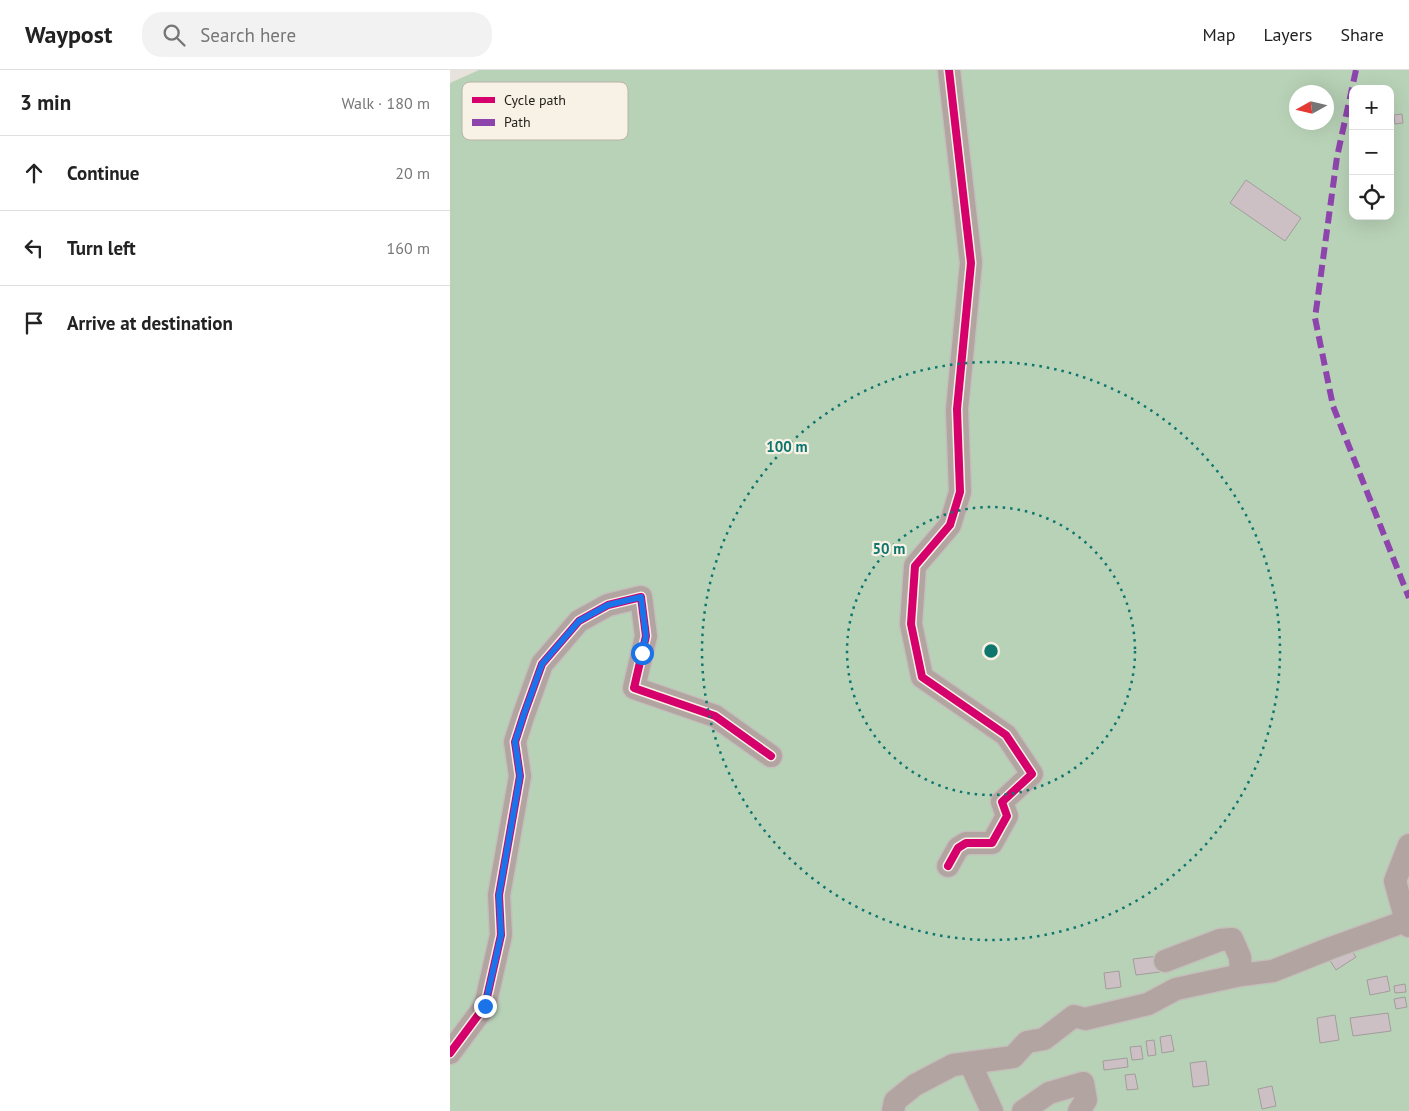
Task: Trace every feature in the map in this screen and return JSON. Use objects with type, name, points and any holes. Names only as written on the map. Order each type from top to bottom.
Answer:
[{"type":"street","points":[[948,866],[958,848],[966,843],[992,843],[1007,816],[1002,802],[1032,774],[1006,735],[922,677],[911,624],[915,566],[950,525],[960,492],[957,409],[971,263],[949,70]]},
{"type":"street","points":[[450,1053],[485,1006],[501,935],[499,895],[520,776],[515,742],[542,664],[579,621],[608,605],[641,597],[646,636],[634,688],[715,716],[771,756]]},
{"type":"street","points":[[893,1111],[895,1101],[915,1085],[953,1065],[1013,1057],[1027,1042],[1044,1039],[1074,1016],[1084,1019],[1148,1004],[1176,989],[1241,975],[1273,971],[1340,945],[1407,924],[1395,881],[1409,845]]},
{"type":"street","points":[[1166,961],[1220,940],[1232,939],[1240,956],[1241,975]]},
{"type":"street","points":[[970,1063],[992,1111]]},
{"type":"street","points":[[1023,1111],[1049,1093],[1083,1083],[1086,1100],[1079,1111]]},
{"type":"green space","points":[[479,70],[1409,70],[1409,1111],[450,1111],[450,83]]},
{"type":"building","points":[[1402,114],[1403,123],[1395,124],[1394,115]]},
{"type":"building","points":[[1246,180],[1301,218],[1285,241],[1230,203]]},
{"type":"building","points":[[1349,947],[1356,957],[1336,970],[1329,959]]},
{"type":"building","points":[[1158,956],[1160,972],[1136,975],[1133,959]]},
{"type":"building","points":[[1119,971],[1121,987],[1106,989],[1104,973]]},
{"type":"building","points":[[1387,976],[1390,991],[1370,995],[1367,980]]},
{"type":"building","points":[[1405,984],[1406,992],[1395,993],[1394,986]]},
{"type":"building","points":[[1405,997],[1407,1007],[1396,1009],[1394,999]]},
{"type":"building","points":[[1388,1013],[1391,1031],[1353,1036],[1350,1018]]},
{"type":"building","points":[[1335,1015],[1339,1040],[1320,1043],[1317,1018]]},
{"type":"building","points":[[1171,1035],[1174,1051],[1162,1053],[1160,1037]]},
{"type":"building","points":[[1154,1040],[1156,1055],[1148,1056],[1146,1041]]},
{"type":"building","points":[[1141,1046],[1143,1059],[1132,1060],[1130,1047]]},
{"type":"building","points":[[1127,1058],[1128,1067],[1104,1070],[1103,1061]]},
{"type":"building","points":[[1206,1061],[1209,1085],[1193,1087],[1190,1063]]},
{"type":"building","points":[[1135,1074],[1138,1089],[1127,1090],[1125,1075]]},
{"type":"building","points":[[1272,1086],[1276,1106],[1262,1109],[1258,1089]]},
{"type":"marked path","points":[[1356,70],[1337,157],[1315,318],[1333,406],[1409,598]]},
{"type":"cycle path","points":[[948,866],[958,848],[966,843],[992,843],[1007,816],[1002,802],[1032,774],[1006,735],[922,677],[911,624],[915,566],[950,525],[960,492],[957,409],[971,263],[949,70]]},
{"type":"cycle path","points":[[450,1053],[485,1006],[501,935],[499,895],[520,776],[515,742],[542,664],[579,621],[608,605],[641,597],[646,636],[634,688],[715,716],[771,756]]},
{"type":"route","points":[[485,1006],[501,935],[499,895],[520,776],[515,742],[542,664],[579,621],[608,605],[641,597],[646,636],[642,653]]}]
